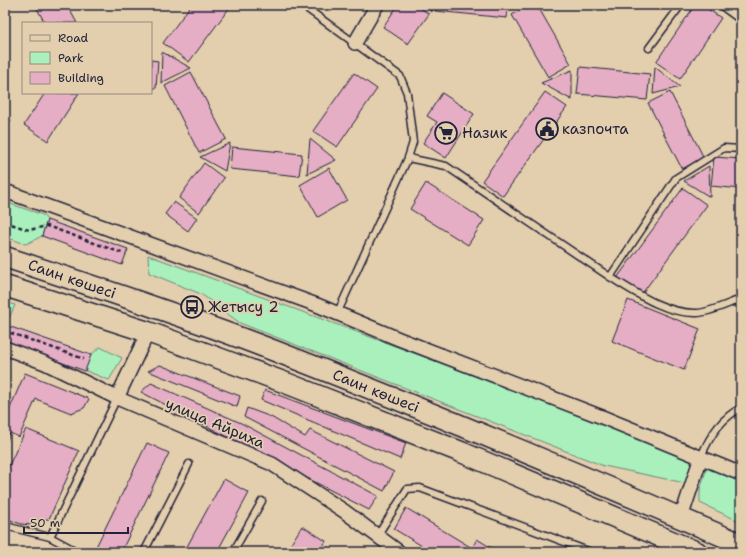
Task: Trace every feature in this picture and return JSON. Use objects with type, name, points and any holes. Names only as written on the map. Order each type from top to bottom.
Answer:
[{"type":"main road","name":"Саин көшесі","points":[[5,257],[156,307],[292,358],[466,427],[741,544]]},
{"type":"main road","name":"Саин көшесі","points":[[5,286],[148,332],[286,382],[461,452],[697,552]]},
{"type":"street","points":[[355,43],[377,5]]},
{"type":"street","points":[[726,5],[741,16]]},
{"type":"street","points":[[5,191],[337,314],[741,474]]},
{"type":"street","points":[[117,398],[148,332]]},
{"type":"street","name":"улица Айриха","points":[[5,348],[45,363],[117,398],[272,464],[344,511],[399,552]]},
{"type":"street","points":[[681,518],[701,457]]},
{"type":"lane","points":[[302,5],[400,76],[407,93],[413,142],[408,158],[337,314]]},
{"type":"lane","points":[[649,48],[681,5]]},
{"type":"lane","points":[[610,277],[676,178],[724,148],[741,149]]},
{"type":"lane","points":[[408,158],[446,166],[610,277],[652,303],[686,312],[698,313],[741,299]]},
{"type":"lane","points":[[50,537],[117,398]]},
{"type":"lane","points":[[701,457],[707,443],[717,428],[728,416],[741,408]]},
{"type":"lane","points":[[144,552],[189,464]]},
{"type":"lane","points":[[377,536],[407,489],[420,488],[591,552]]},
{"type":"lane","points":[[233,552],[262,501]]},
{"type":"lane","points":[[5,526],[50,537],[78,552]]},
{"type":"path","points":[[5,222],[30,230],[47,226],[122,253]]},
{"type":"path","points":[[8,332],[84,359]]},
{"type":"green space","points":[[5,202],[43,215],[47,220],[42,236],[26,244],[5,237]]},
{"type":"green space","points":[[148,255],[487,380],[693,460],[685,483],[604,466],[240,323],[201,294],[149,273]]},
{"type":"green space","points":[[5,302],[15,305],[5,327]]},
{"type":"green space","points":[[100,347],[122,358],[109,380],[84,370],[91,355]]},
{"type":"green space","points":[[707,467],[741,482],[741,522],[700,503],[700,490]]},
{"type":"building","points":[[35,5],[67,5],[76,22],[44,22]]},
{"type":"building","points":[[191,5],[228,5],[230,7],[189,62],[163,43]]},
{"type":"building","points":[[398,5],[416,5],[429,14],[408,44],[383,27]]},
{"type":"building","points":[[423,5],[432,5],[432,12]]},
{"type":"building","points":[[436,5],[508,5],[507,18],[435,11]]},
{"type":"building","points":[[529,5],[537,5],[571,64],[548,77],[512,15]]},
{"type":"building","points":[[695,5],[702,5],[721,18],[680,79],[656,62]]},
{"type":"building","points":[[162,52],[191,68],[161,83]]},
{"type":"building","points":[[152,60],[158,61],[156,88],[152,88]]},
{"type":"building","points":[[580,67],[650,74],[647,100],[577,94]]},
{"type":"building","points":[[655,67],[680,87],[653,94]]},
{"type":"building","points":[[572,70],[572,100],[541,83]]},
{"type":"building","points":[[191,72],[226,139],[199,153],[165,86]]},
{"type":"building","points":[[354,73],[377,89],[337,147],[313,131]]},
{"type":"building","points":[[545,92],[567,107],[503,196],[482,181]]},
{"type":"building","points":[[670,92],[704,158],[682,169],[648,103]]},
{"type":"building","name":"Назик","points":[[442,93],[474,114],[446,158],[423,143],[437,122],[427,116]]},
{"type":"building","points":[[44,94],[78,94],[48,141],[24,125]]},
{"type":"building","points":[[5,116],[11,120],[5,130]]},
{"type":"building","points":[[310,139],[336,160],[307,174]]},
{"type":"building","points":[[230,143],[225,171],[200,157]]},
{"type":"building","points":[[232,147],[302,154],[299,176],[230,169]]},
{"type":"building","points":[[714,157],[741,159],[741,189],[711,186]]},
{"type":"building","points":[[204,163],[224,178],[199,213],[179,198]]},
{"type":"building","points":[[709,166],[710,197],[684,181]]},
{"type":"building","points":[[329,168],[347,200],[318,217],[300,185]]},
{"type":"building","points":[[426,183],[484,220],[468,245],[410,209]]},
{"type":"building","points":[[683,188],[707,205],[641,295],[617,278]]},
{"type":"building","points":[[174,202],[197,218],[188,231],[165,214]]},
{"type":"building","points":[[47,220],[128,249],[122,265],[42,236]]},
{"type":"building","points":[[628,300],[700,329],[684,370],[612,341]]},
{"type":"building","points":[[8,326],[91,355],[85,371],[5,342],[5,334]]},
{"type":"building","points":[[160,365],[240,396],[237,407],[148,371]]},
{"type":"building","points":[[25,373],[89,399],[84,408],[71,413],[36,399],[19,437],[10,433],[5,445],[5,420]]},
{"type":"building","points":[[151,383],[241,423],[378,496],[369,510],[141,392]]},
{"type":"building","points":[[265,390],[406,443],[400,459],[261,400]]},
{"type":"building","points":[[247,408],[271,417],[305,437],[310,430],[394,472],[384,491],[244,417]]},
{"type":"building","points":[[26,429],[79,451],[49,519],[32,520],[31,525],[21,524],[5,518],[5,474]]},
{"type":"building","points":[[147,443],[169,453],[121,552],[94,551]]},
{"type":"building","points":[[224,479],[249,493],[217,552],[184,552]]},
{"type":"building","points":[[406,508],[472,548],[469,552],[432,552],[394,529]]},
{"type":"building","points":[[302,526],[326,541],[320,552],[286,552]]},
{"type":"building","points":[[477,539],[498,552],[470,552]]},
{"type":"place","name":"казпочта","points":[[547,129]]},
{"type":"place","name":"Назик","points":[[446,133]]},
{"type":"place","name":"Жетысу 2","points":[[192,307]]}]
